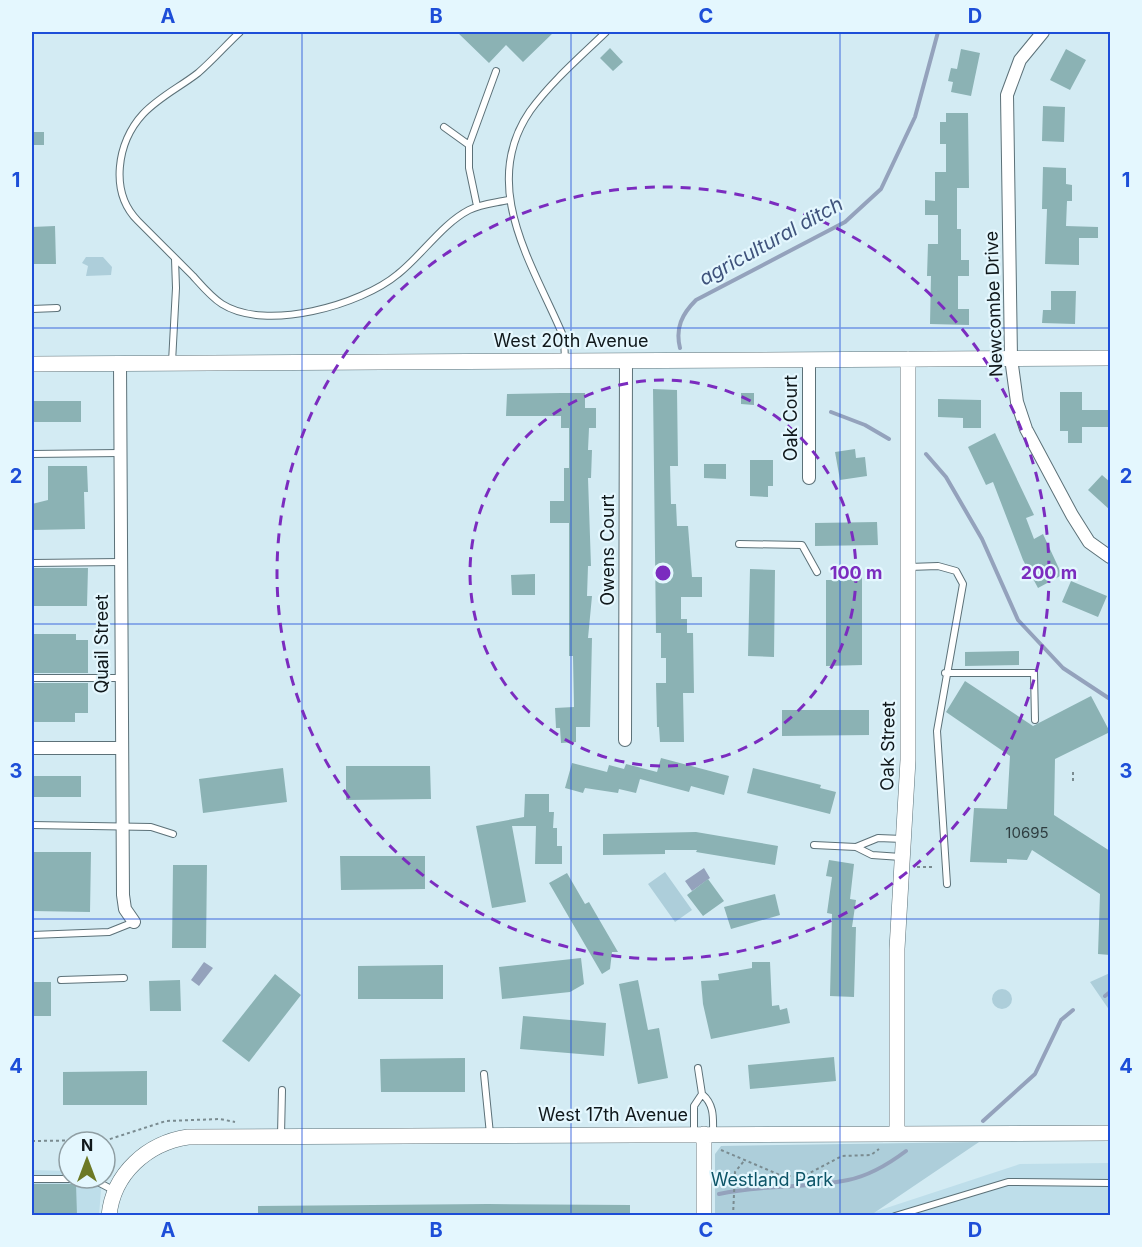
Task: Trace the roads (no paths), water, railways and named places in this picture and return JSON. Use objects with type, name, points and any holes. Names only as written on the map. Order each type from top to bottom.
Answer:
[{"type":"street","name":"Newcombe Drive","points":[[1043,32],[1020,60],[1007,95],[1011,358],[1017,402],[1026,429],[1089,542],[1110,557]]},
{"type":"street","name":"West 20th Avenue","points":[[32,363],[1110,358]]},
{"type":"street","name":"Oak Court","points":[[809,359],[809,478]]},
{"type":"street","name":"Oak Street","points":[[890,1134],[908,759],[908,359]]},
{"type":"street","name":"Owens Court","points":[[626,361],[626,740]]},
{"type":"street","name":"Quail Street","points":[[120,363],[123,895],[125,909],[134,922]]},
{"type":"street","points":[[32,748],[121,748]]},
{"type":"street","name":"West 17th Avenue","points":[[115,1192],[128,1171],[151,1150],[177,1138],[281,1135],[1110,1133]]},
{"type":"street","points":[[704,1134],[704,1215]]},
{"type":"street","points":[[109,1215],[115,1192]]},
{"type":"lane","points":[[240,32],[206,66],[144,113],[135,124],[122,152],[121,188],[128,207],[215,299],[230,309],[251,314],[296,314],[350,300],[383,285],[399,274],[457,218],[477,206],[508,200]]},
{"type":"lane","points":[[566,361],[564,338],[519,237],[508,200],[512,154],[524,122],[542,97],[606,32]]},
{"type":"lane","points":[[477,206],[469,168],[469,146],[474,125],[496,70]]},
{"type":"lane","points":[[444,127],[469,146]]},
{"type":"lane","points":[[172,363],[176,288],[175,258]]},
{"type":"lane","points":[[32,309],[57,308]]},
{"type":"lane","points":[[32,454],[121,453]]},
{"type":"lane","points":[[740,544],[802,545],[817,572]]},
{"type":"lane","points":[[32,562],[121,562]]},
{"type":"lane","points":[[908,567],[948,567],[956,570],[961,577],[962,600],[945,673],[937,731],[946,884]]},
{"type":"lane","points":[[945,673],[1034,674],[1035,720]]},
{"type":"lane","points":[[32,678],[121,678]]},
{"type":"lane","points":[[32,825],[152,827],[173,834]]},
{"type":"lane","points":[[856,848],[878,838],[903,839]]},
{"type":"lane","points":[[814,845],[856,848],[872,855],[902,857]]},
{"type":"lane","points":[[32,935],[109,932],[134,922]]},
{"type":"lane","points":[[61,980],[124,978]]},
{"type":"lane","points":[[698,1068],[702,1094],[711,1105],[704,1134]]},
{"type":"lane","points":[[484,1074],[490,1135]]},
{"type":"lane","points":[[281,1135],[282,1090]]},
{"type":"lane","points":[[702,1094],[694,1106],[704,1134]]},
{"type":"lane","points":[[32,1179],[92,1179],[115,1192]]},
{"type":"lane","points":[[898,1215],[1008,1182],[1110,1183]]},
{"type":"waterway","name":"agricultural ditch","points":[[680,348],[679,328],[687,311],[696,300],[845,222],[881,189],[915,117],[938,32]]},
{"type":"waterway","name":"agricultural ditch","points":[[831,412],[865,425],[889,439]]},
{"type":"waterway","name":"agricultural ditch","points":[[926,454],[946,477],[982,539],[1018,620],[1063,668],[1110,699]]},
{"type":"waterway","name":"agricultural ditch","points":[[1105,996],[1110,992]]},
{"type":"waterway","name":"agricultural ditch","points":[[983,1121],[1035,1074],[1061,1020],[1073,1010]]},
{"type":"waterway","name":"agricultural ditch","points":[[719,1194],[848,1180],[879,1168],[906,1151]]},
{"type":"park label","name":"Westland Park","points":[[772,1180]]}]
